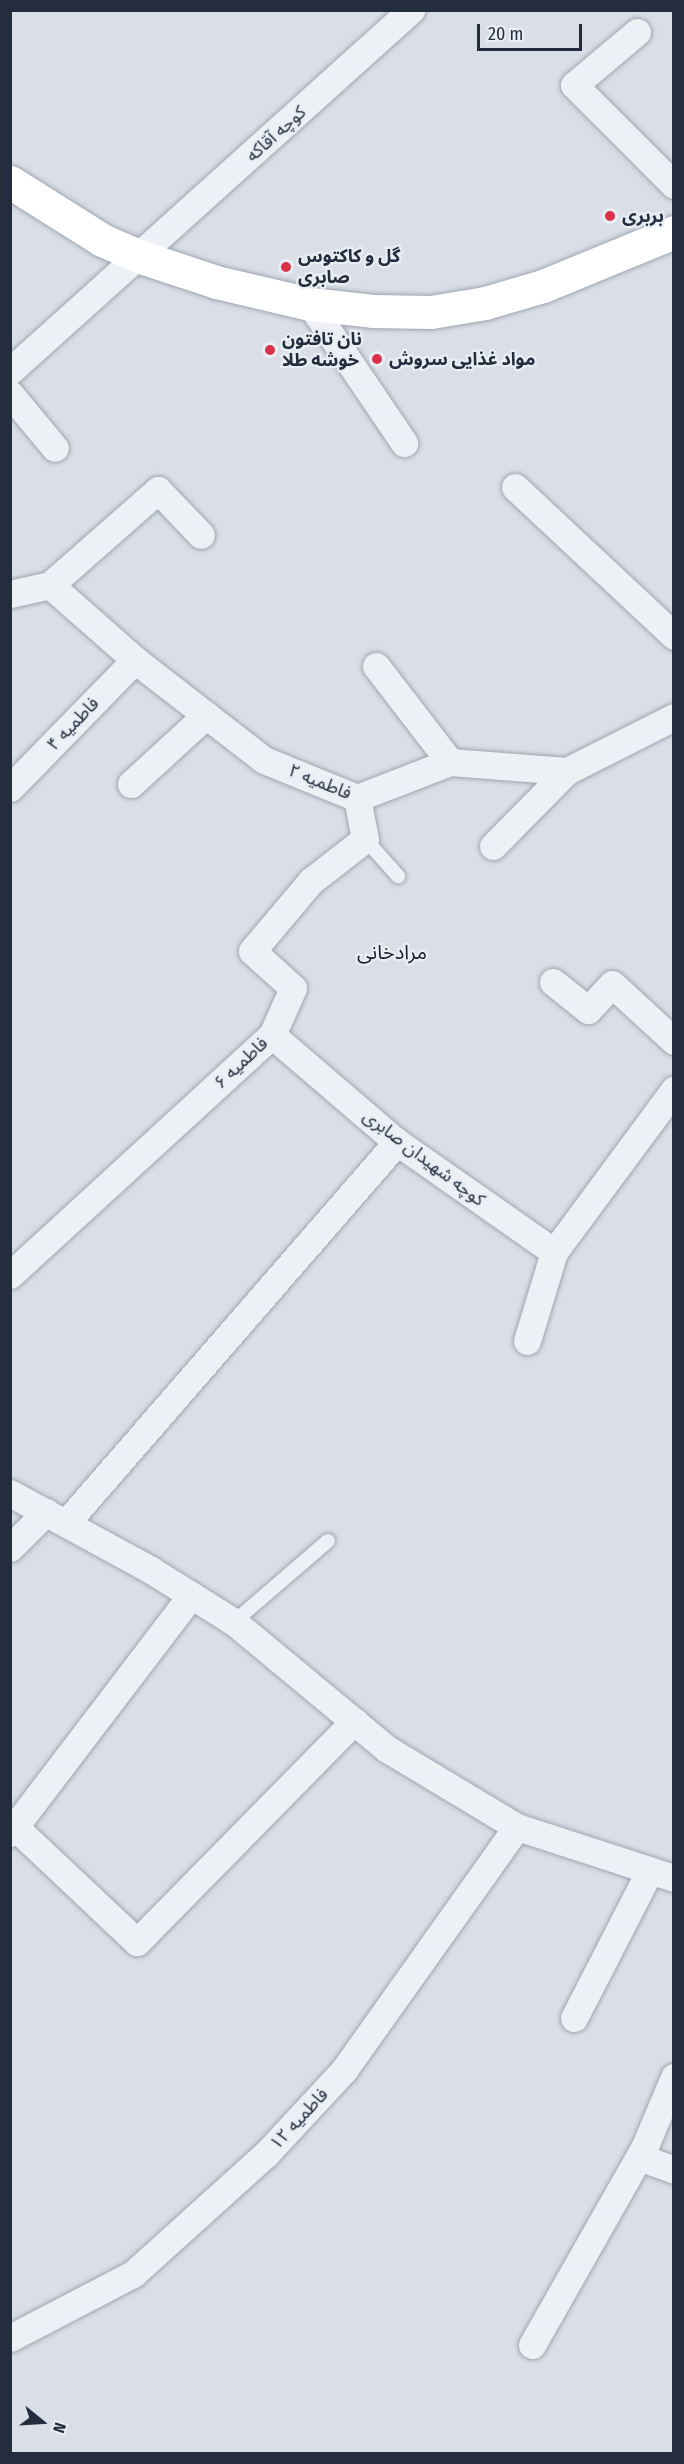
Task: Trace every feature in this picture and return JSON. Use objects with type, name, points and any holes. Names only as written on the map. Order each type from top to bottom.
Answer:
[{"type":"main road","points":[[10,182],[102,240],[141,257],[216,282],[310,304],[431,312],[485,303],[543,286],[674,232]]},
{"type":"street","name":"کوچه آقاکه","points":[[10,371],[141,257],[401,13]]},
{"type":"street","points":[[637,32],[574,85],[674,185]]},
{"type":"street","points":[[310,304],[404,443]]},
{"type":"street","points":[[10,394],[55,448]]},
{"type":"street","points":[[515,487],[674,636]]},
{"type":"street","points":[[10,594],[50,585],[158,490],[201,536]]},
{"type":"street","name":"فاطمیه ۲","points":[[50,585],[135,660],[264,760],[357,798],[450,762],[567,771]]},
{"type":"street","name":"فاطمیه ۴","points":[[10,788],[135,660]]},
{"type":"street","points":[[376,666],[450,762]]},
{"type":"street","points":[[131,784],[206,715]]},
{"type":"street","points":[[493,846],[567,771],[674,717]]},
{"type":"street","points":[[357,798],[365,839]]},
{"type":"street","name":"فاطمیه ۶","points":[[14,1262],[272,1035],[293,988],[252,951],[311,881],[365,839]]},
{"type":"street","points":[[554,982],[588,1010],[612,984],[674,1041]]},
{"type":"street","name":"کوچه شهیدان صابری","points":[[272,1035],[397,1142],[554,1252]]},
{"type":"street","points":[[527,1341],[554,1252],[674,1090]]},
{"type":"street","points":[[10,1548],[56,1518],[397,1142]]},
{"type":"street","points":[[10,1493],[191,1595],[234,1622],[387,1749],[518,1827],[662,1874],[574,2018]]},
{"type":"street","points":[[191,1595],[14,1830],[137,1942],[354,1721]]},
{"type":"street","name":"فاطمیه ۱۲","points":[[10,2338],[132,2274],[266,2154],[344,2070],[518,1827]]},
{"type":"street","points":[[531,2345],[639,2157],[674,2077]]},
{"type":"street","points":[[639,2157],[674,2170]]},
{"type":"lane","points":[[365,839],[398,876]]},
{"type":"lane","points":[[234,1622],[328,1541]]},
{"type":"place","name":"بربری","points":[[610,216]]},
{"type":"place","name":"گل و کاکتوس صابری","points":[[286,267]]},
{"type":"place","name":"نان تافتون خوشه طلا","points":[[270,350]]},
{"type":"place","name":"مواد غذایی سروش","points":[[377,359]]},
{"type":"district","name":"مرادخانی","points":[[392,952]]}]
